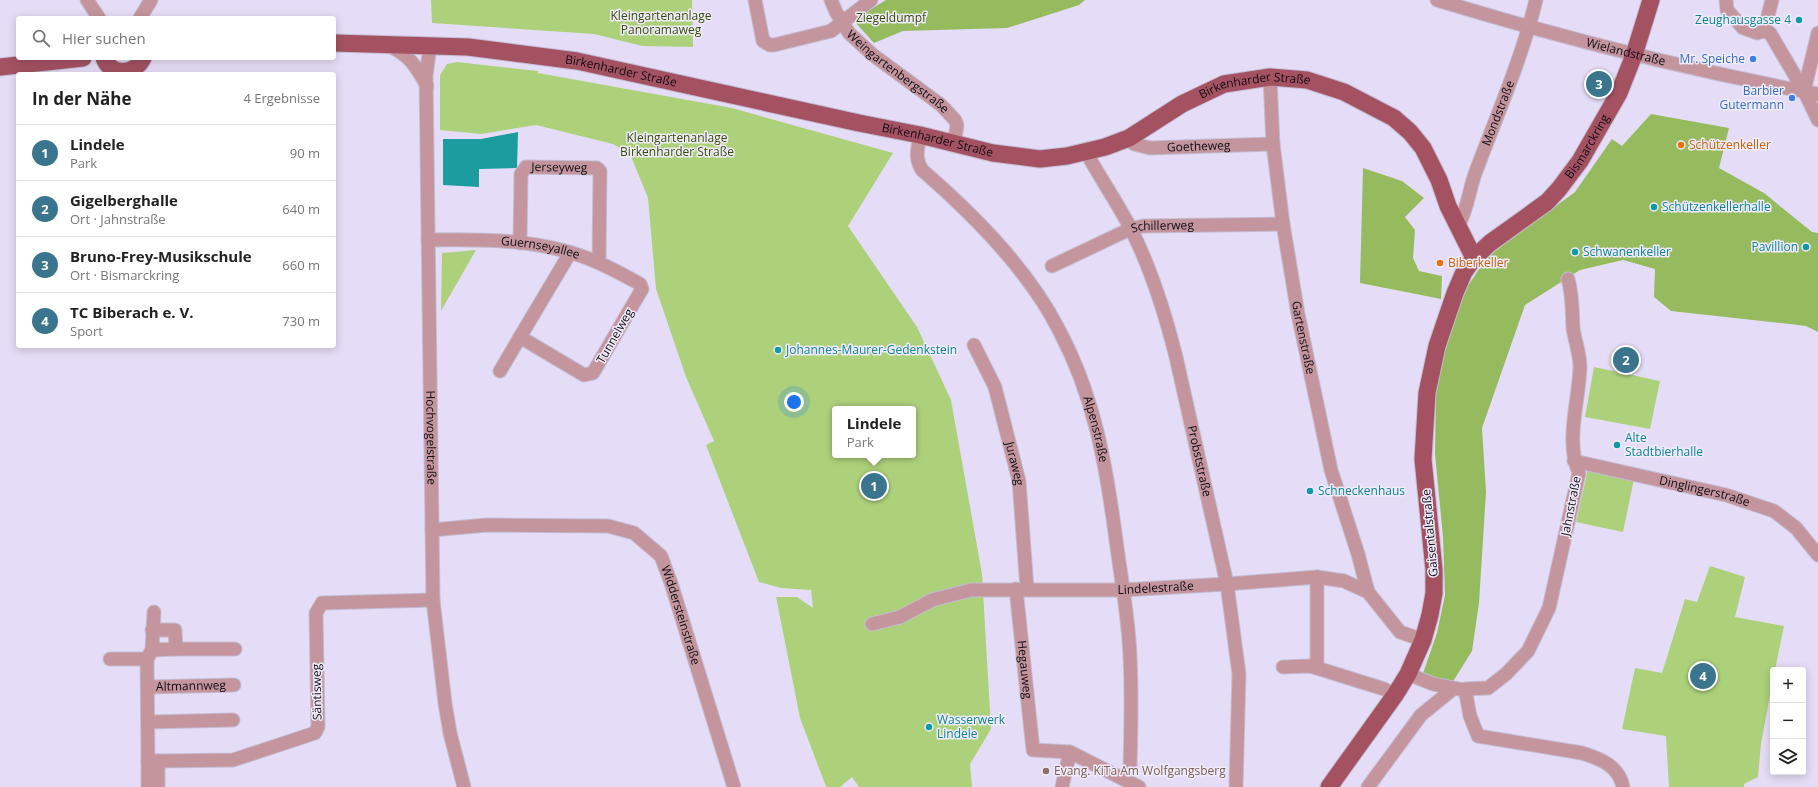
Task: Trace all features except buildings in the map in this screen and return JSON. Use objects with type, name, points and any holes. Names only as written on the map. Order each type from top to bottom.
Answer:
[{"type":"main road","name":"Bismarckring","points":[[1474,258],[1490,243],[1547,202],[1580,161],[1611,109],[1634,55],[1651,0]]},
{"type":"main road","name":"Birkenharder Straße","points":[[336,43],[430,46],[506,51],[577,61],[920,135],[993,153],[1040,159],[1088,152],[1129,138],[1182,104],[1224,84],[1270,77],[1290,78],[1315,83],[1344,92],[1394,118],[1410,132],[1423,148],[1474,258]]},
{"type":"main road","points":[[0,67],[65,60]]},
{"type":"main road","points":[[105,60],[110,67],[123,72],[135,69],[142,60]]},
{"type":"main road","points":[[1458,226],[1490,243]]},
{"type":"main road","name":"Gaisentalstraße","points":[[1329,787],[1395,695],[1408,674],[1422,640],[1434,593],[1432,536],[1422,459],[1426,393],[1437,346],[1458,286],[1464,272],[1474,258]]},
{"type":"street","points":[[87,0],[98,16]]},
{"type":"street","points":[[141,16],[151,0]]},
{"type":"street","points":[[755,0],[763,41],[770,45],[831,31],[870,0]]},
{"type":"street","name":"Weingartenbergstraße","points":[[831,0],[842,23],[849,33],[873,55],[949,113],[957,125],[954,144]]},
{"type":"street","name":"Wielandstraße","points":[[1437,0],[1529,28],[1634,55],[1818,94]]},
{"type":"street","name":"Mondstraße","points":[[1458,226],[1464,214],[1472,183],[1529,28],[1536,0]]},
{"type":"street","points":[[1726,0],[1727,10],[1743,28],[1757,33],[1764,31],[1770,33],[1804,91],[1818,120]]},
{"type":"street","points":[[1764,31],[1772,0]]},
{"type":"street","points":[[1804,91],[1818,33]]},
{"type":"street","name":"Hochvogelstraße","points":[[386,45],[400,50],[415,64],[427,86]]},
{"type":"street","name":"Hochvogelstraße","points":[[430,46],[427,86],[433,600],[449,726],[464,787]]},
{"type":"street","name":"Gartenstraße","points":[[1270,77],[1273,144],[1283,224],[1298,314],[1331,470],[1358,554],[1368,592]]},
{"type":"street","name":"Alpenstraße","points":[[920,135],[916,154],[920,166],[971,213],[1007,255],[1046,308],[1059,329],[1085,387],[1101,443],[1123,590],[1130,657],[1130,767],[1126,780]]},
{"type":"street","name":"Goetheweg","points":[[1129,138],[1134,144],[1150,148],[1273,144]]},
{"type":"street","name":"Probststraße","points":[[1088,152],[1130,229],[1153,282],[1168,323],[1227,584],[1239,674],[1236,787]]},
{"type":"street","name":"Jerseyweg","points":[[520,243],[521,174],[526,167],[597,168],[600,171],[599,262]]},
{"type":"street","name":"Schillerweg","points":[[1052,266],[1130,229],[1144,226],[1283,224]]},
{"type":"street","name":"Guernseyallee","points":[[428,240],[478,240],[520,243],[570,253],[599,262],[640,284],[642,288]]},
{"type":"street","points":[[500,371],[570,253]]},
{"type":"street","name":"Jahnstraße","points":[[1408,674],[1433,684],[1459,689],[1488,688],[1506,674],[1528,650],[1549,608],[1579,474],[1574,461],[1574,423],[1580,366],[1574,328],[1572,291],[1568,279]]},
{"type":"street","name":"Tunnelweg","points":[[520,337],[584,375],[593,373],[642,288]]},
{"type":"street","name":"Juraweg","points":[[974,345],[995,387],[1019,481],[1022,589]]},
{"type":"street","name":"Dinglingerstraße","points":[[1574,461],[1726,495],[1774,511],[1796,528],[1818,555]]},
{"type":"street","name":"Widdersteinstraße","points":[[432,530],[488,526],[608,526],[634,533],[662,556],[734,787]]},
{"type":"street","points":[[1317,577],[1318,668]]},
{"type":"street","name":"Lindelestraße","points":[[872,624],[900,617],[932,600],[971,590],[1123,590],[1317,577],[1344,581],[1368,592],[1400,632],[1422,640]]},
{"type":"street","name":"Hegauweg","points":[[1022,589],[1033,750],[1070,752]]},
{"type":"street","name":"Säntisweg","points":[[153,761],[233,760],[315,733],[318,727],[316,613],[322,603],[433,600]]},
{"type":"street","name":"Altmannweg","points":[[154,612],[149,654],[148,722],[158,787]]},
{"type":"street","points":[[152,630],[175,630],[176,649]]},
{"type":"street","points":[[110,660],[176,649],[235,649]]},
{"type":"street","points":[[1283,667],[1309,666],[1318,668],[1384,689],[1395,695]]},
{"type":"street","name":"Altmannweg","points":[[148,687],[234,685]]},
{"type":"street","points":[[1368,787],[1421,715],[1459,689],[1478,736],[1582,753],[1597,757],[1611,764],[1622,779],[1623,787]]},
{"type":"street","points":[[148,722],[233,720]]},
{"type":"street","points":[[1062,787],[1070,752],[1139,787]]},
{"type":"street","name":"Altmannweg","points":[[148,787],[153,761]]},
{"type":"green space","name":"Kleingartenanlage Panoramaweg","points":[[431,0],[692,0],[693,47],[642,46],[594,34],[432,23]]},
{"type":"green space","name":"Ziegeldumpf","points":[[886,0],[1085,0],[1079,5],[1007,28],[903,31],[874,43],[853,20]]},
{"type":"green space","name":"Kleingartenanlage Birkenharder Straße","points":[[457,62],[538,71],[538,73],[732,108],[893,153],[848,226],[917,327],[951,400],[982,574],[991,729],[970,764],[972,787],[859,787],[852,777],[840,787],[827,787],[800,718],[776,597],[797,597],[813,608],[811,590],[781,588],[759,582],[706,445],[714,441],[686,377],[656,289],[648,198],[630,154],[613,144],[536,125],[481,134],[440,130],[440,75],[447,64]]},
{"type":"green space","points":[[1651,114],[1729,128],[1719,168],[1764,193],[1812,232],[1818,233],[1818,332],[1806,326],[1671,311],[1654,297],[1655,269],[1623,260],[1580,270],[1525,305],[1482,428],[1486,492],[1479,603],[1472,651],[1452,683],[1422,676],[1437,633],[1445,595],[1443,537],[1435,454],[1436,385],[1445,345],[1466,289],[1481,266],[1495,251],[1575,192],[1612,139],[1622,146]]},
{"type":"green space","points":[[1363,168],[1402,181],[1424,198],[1405,217],[1415,230],[1413,258],[1419,271],[1442,276],[1441,299],[1360,283]]},
{"type":"green space","points":[[476,250],[441,311],[442,253]]},
{"type":"green space","points":[[1594,367],[1660,381],[1650,429],[1585,417]]},
{"type":"green space","points":[[1588,469],[1634,479],[1623,532],[1576,522]]},
{"type":"green space","points":[[1710,566],[1745,577],[1735,617],[1784,626],[1776,667],[1770,667],[1770,695],[1761,744],[1758,777],[1744,784],[1744,787],[1669,787],[1666,736],[1622,729],[1635,668],[1662,673],[1685,599],[1697,602]]},
{"type":"shaded area","points":[[518,132],[517,168],[479,169],[479,187],[443,185],[443,139],[481,139]]},
{"type":"place","name":"Zeughausgasse 4","points":[[1799,20]]},
{"type":"place","name":"Mr. Speiche","points":[[1753,59]]},
{"type":"place","name":"Bruno-Frey-Musikschule","points":[[1599,84]]},
{"type":"place","name":"Barbier Gutermann","points":[[1792,98]]},
{"type":"place","name":"Schützenkeller","points":[[1681,145]]},
{"type":"place","name":"Schützenkellerhalle","points":[[1654,207]]},
{"type":"place","name":"Pavillion","points":[[1806,247]]},
{"type":"place","name":"Schwanenkeller","points":[[1575,252]]},
{"type":"place","name":"Biberkeller","points":[[1440,263]]},
{"type":"place","name":"Johannes-Maurer-Gedenkstein","points":[[778,350]]},
{"type":"place","name":"Gigelberghalle","points":[[1626,360]]},
{"type":"place","name":"Alte Stadtbierhalle","points":[[1617,445]]},
{"type":"place","name":"Lindele","points":[[874,486]]},
{"type":"place","name":"Schneckenhaus","points":[[1310,491]]},
{"type":"place","name":"TC Biberach e. V.","points":[[1703,676]]},
{"type":"place","name":"Wasserwerk Lindele","points":[[929,727]]},
{"type":"place","name":"Evang. KiTa Am Wolfgangsberg","points":[[1046,771]]}]
